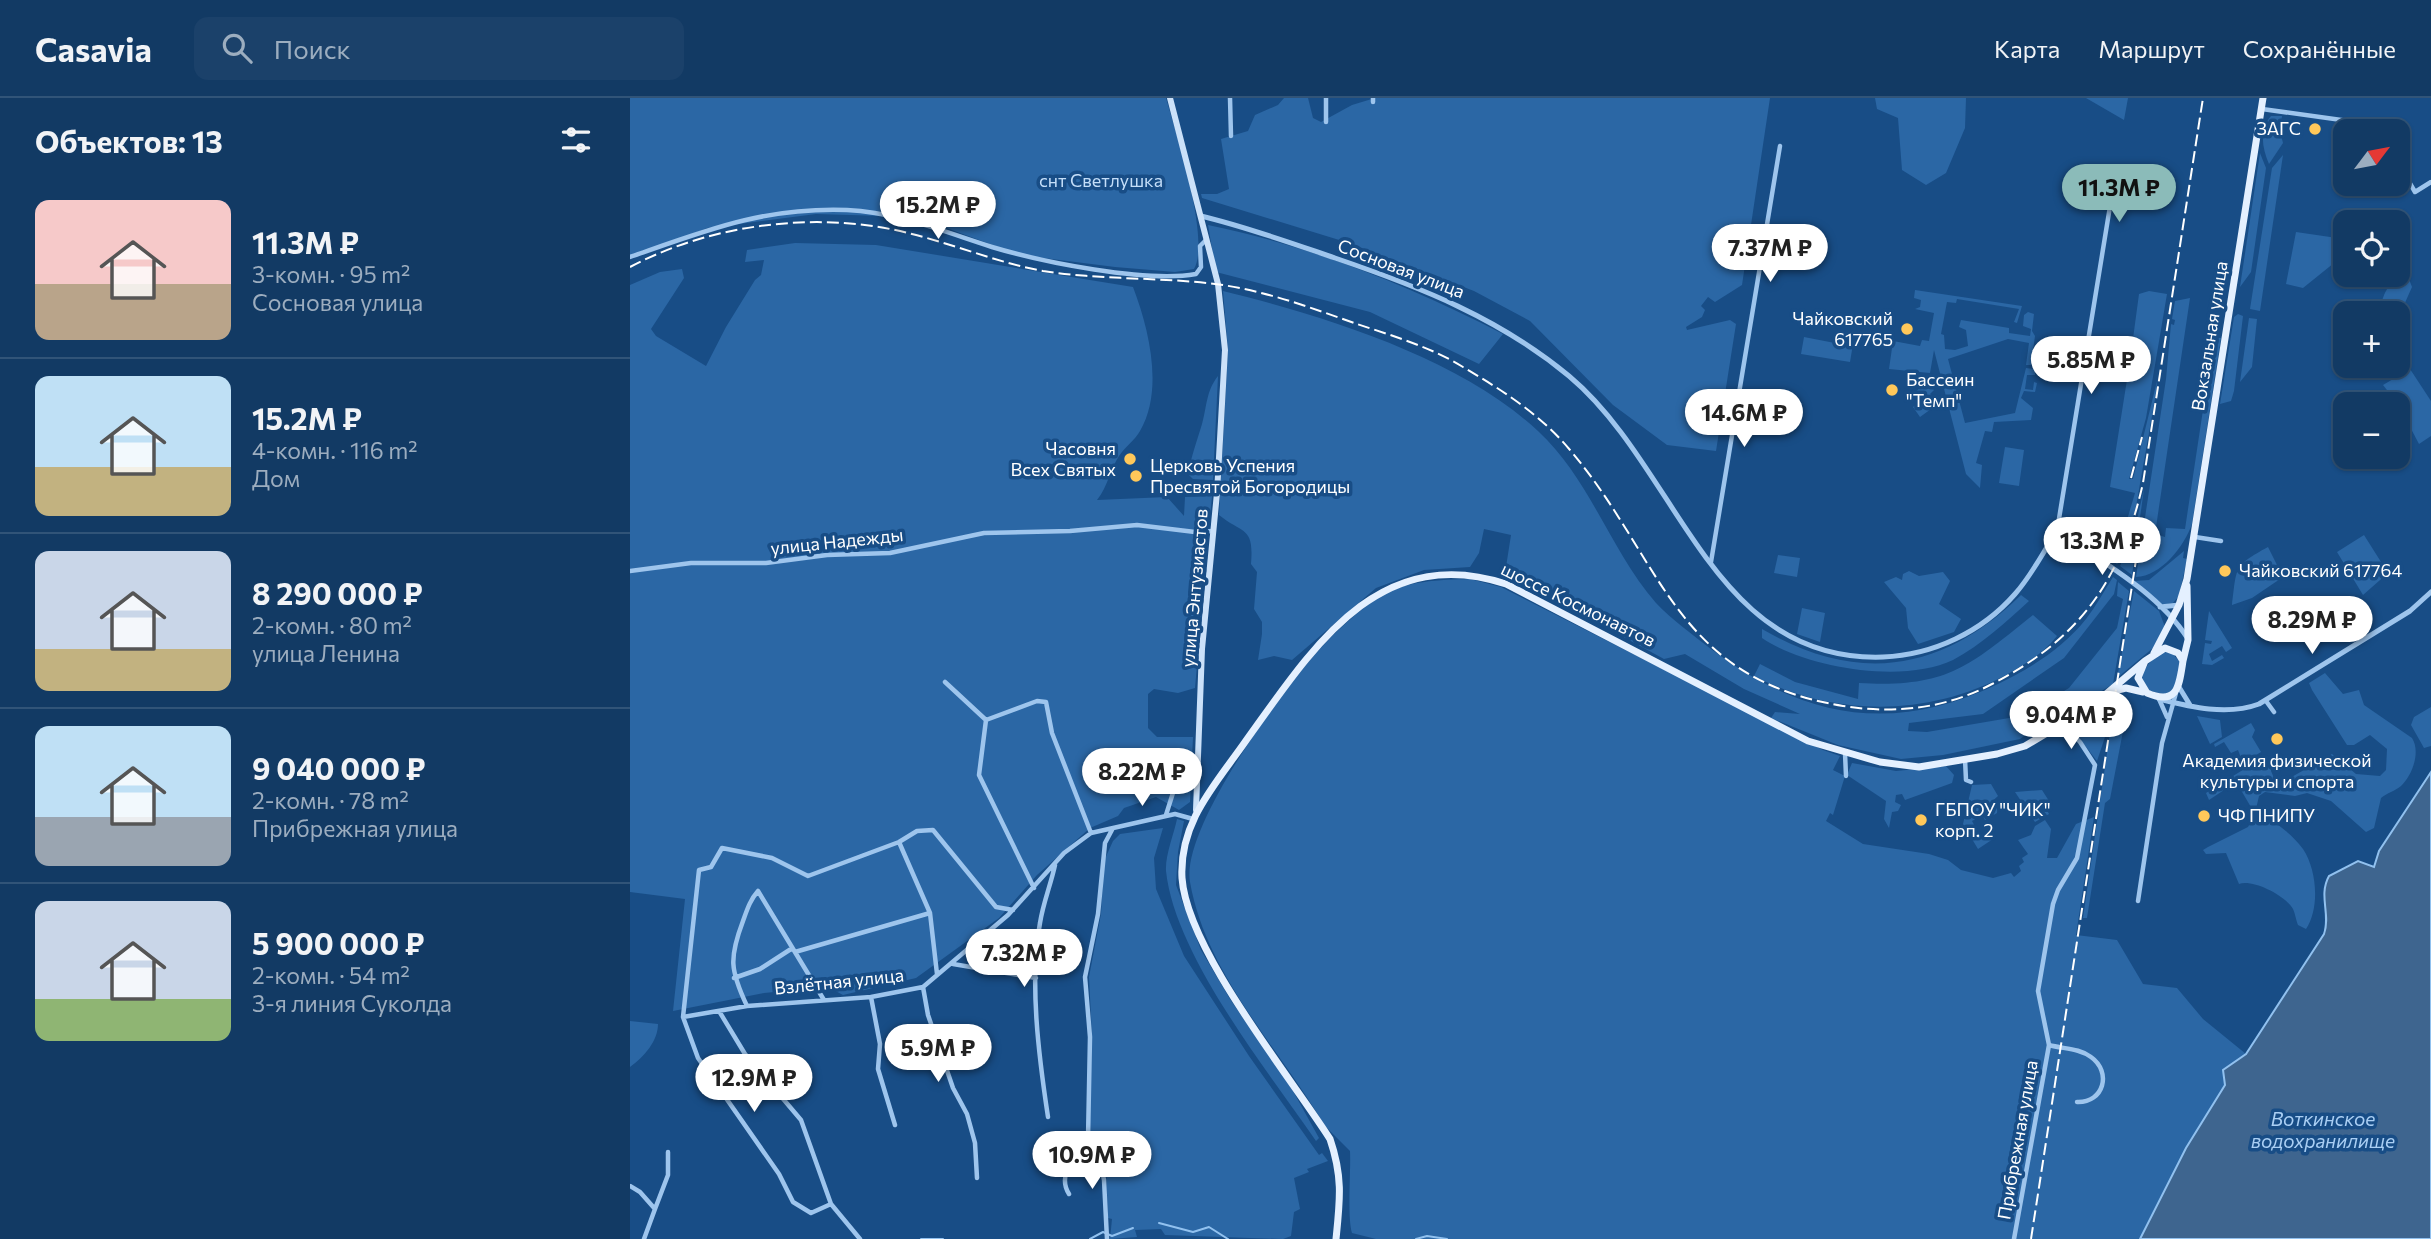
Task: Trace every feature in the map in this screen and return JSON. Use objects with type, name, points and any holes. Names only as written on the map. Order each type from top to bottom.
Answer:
[{"type":"main road","name":"улица Энтузиастов","points":[[1170,98],[1218,284],[1224,350],[1214,531],[1202,649],[1196,810]]},
{"type":"main road","name":"Вокзальная улица","points":[[2154,653],[2179,605],[2187,579],[2263,98]]},
{"type":"main road","name":"шоссе Космонавтов","points":[[1336,1239],[1342,1188],[1339,1164],[1330,1139],[1242,1009],[1203,944],[1182,880],[1183,855],[1196,810],[1309,652],[1328,633],[1380,593],[1428,575],[1458,572],[1506,584],[1808,741],[1881,762],[1919,767],[2025,746],[2108,694],[2146,661]]},
{"type":"main road","name":"Вокзальная улица","points":[[2183,662],[2188,640],[2187,579]]},
{"type":"main road","points":[[2170,648],[2178,653],[2183,662],[2177,690],[2165,697],[2153,696],[2138,678],[2146,661],[2154,653],[2170,648]]},
{"type":"main road","name":"шоссе Космонавтов","points":[[2108,694],[2126,688],[2153,696]]},
{"type":"street","points":[[1230,98],[1231,136]]},
{"type":"street","points":[[1326,98],[1326,122]]},
{"type":"street","points":[[2262,109],[2334,119]]},
{"type":"street","points":[[1711,563],[1780,146]]},
{"type":"street","points":[[2410,183],[2415,192],[2431,183]]},
{"type":"street","name":"Сосновая улица","points":[[1201,216],[1239,225],[1423,289],[1508,332],[1595,400],[1635,449],[1711,563],[1745,607],[1791,638],[1843,654],[1891,657],[1951,642],[1970,632],[2015,595],[2057,531],[2112,188]]},
{"type":"street","points":[[630,257],[745,218],[772,213],[849,210],[936,227],[1024,256],[1126,273],[1196,274],[1201,267],[1200,246],[1206,240]]},
{"type":"street","name":"улица Надежды","points":[[630,571],[691,563],[766,563],[827,555],[890,554],[984,533],[1070,531],[1137,525],[1195,533],[1214,531]]},
{"type":"street","points":[[2057,531],[2115,570],[2160,607],[2170,623],[2188,640]]},
{"type":"street","points":[[2195,537],[2221,541]]},
{"type":"street","points":[[2153,696],[2172,702],[2231,711],[2266,701],[2410,611],[2431,592]]},
{"type":"street","points":[[2160,607],[2179,605]]},
{"type":"street","points":[[945,682],[986,720]]},
{"type":"street","points":[[2177,690],[2186,704]]},
{"type":"street","points":[[2138,901],[2169,711],[2177,690]]},
{"type":"street","points":[[2153,696],[2168,718]]},
{"type":"street","points":[[986,720],[1037,701],[1046,702],[1052,733],[1091,834]]},
{"type":"street","points":[[2266,701],[2274,712]]},
{"type":"street","points":[[2169,711],[2186,704]]},
{"type":"street","points":[[986,720],[979,775],[1034,888]]},
{"type":"street","name":"Прибрежная улица","points":[[2014,1239],[2049,1045],[2038,991],[2053,904],[2077,858],[2085,803],[2095,765],[2081,742],[2062,724]]},
{"type":"street","points":[[1845,753],[1846,776]]},
{"type":"street","points":[[1965,760],[1966,780],[1971,782]]},
{"type":"street","points":[[1165,816],[1177,780],[1197,767]]},
{"type":"street","name":"Взлётная улица","points":[[683,1017],[747,1006],[871,997],[923,987],[1013,910],[1064,853],[1091,834],[1175,814],[1193,819]]},
{"type":"street","points":[[1069,1194],[1065,1187],[1068,1165],[1081,1152],[1088,1139],[1090,1037],[1085,977],[1098,914],[1105,843],[1113,828]]},
{"type":"street","points":[[831,1204],[811,1213],[793,1202],[779,1174],[698,1058],[683,1017],[699,870],[711,867],[722,848],[772,858],[808,876],[899,842],[917,831],[933,830],[996,907],[1013,910]]},
{"type":"street","points":[[899,842],[930,913],[937,975]]},
{"type":"street","points":[[1048,1117],[1038,1050],[1036,978],[1040,922],[1055,864]]},
{"type":"street","points":[[747,1006],[734,978],[732,951],[751,899],[758,891],[824,1000]]},
{"type":"street","points":[[734,978],[760,969],[793,951],[930,913]]},
{"type":"street","points":[[952,964],[1036,978]]},
{"type":"street","points":[[923,987],[928,1015],[953,1088],[970,1124],[975,1143],[976,1178]]},
{"type":"street","points":[[871,997],[880,1044],[878,1069],[895,1125]]},
{"type":"street","points":[[719,1012],[745,1054],[800,1120],[831,1204],[860,1239]]},
{"type":"street","name":"Прибрежная улица","points":[[2049,1045],[2078,1050],[2090,1056],[2103,1070],[2104,1077],[2099,1093],[2085,1103],[2077,1102]]},
{"type":"street","points":[[1088,1139],[1098,1152],[1104,1180],[1107,1239]]},
{"type":"street","points":[[644,1239],[668,1175],[668,1152]]},
{"type":"street","points":[[630,1186],[640,1192],[655,1209]]},
{"type":"green space","name":"снт Светлушка","points":[[630,98],[1166,98],[1195,211],[1198,255],[1194,269],[1175,272],[1020,255],[941,226],[884,216],[816,214],[707,228],[630,259]]},
{"type":"green space","points":[[1284,98],[1308,98],[1313,118],[1321,122],[1352,105],[1375,98],[1770,98],[1742,285],[1715,302],[1708,297],[1701,306],[1705,310],[1702,317],[1686,327],[1687,330],[1730,320],[1736,324],[1716,451],[1667,445],[1613,405],[1530,321],[1474,291],[1349,243],[1202,198],[1201,194],[1217,194],[1229,189],[1221,139],[1248,131],[1255,115],[1278,105]]},
{"type":"green space","points":[[1875,98],[1966,98],[1965,128],[1946,173],[1926,185],[1902,170],[1898,118],[1877,109]]},
{"type":"green space","points":[[2086,98],[2128,98],[2124,120]]},
{"type":"green space","points":[[2271,116],[2282,116],[2280,131],[2283,143],[2269,164],[2263,139],[2267,121]]},
{"type":"green space","points":[[2260,153],[2266,168],[2251,272],[2240,287]]},
{"type":"green space","points":[[2283,155],[2260,311],[2250,309],[2272,168]]},
{"type":"green space","points":[[1208,225],[1285,244],[1360,269],[1503,334],[1479,364],[1370,312],[1216,272]]},
{"type":"green space","points":[[2296,232],[2333,237],[2333,264],[2303,288],[2286,284]]},
{"type":"green space","points":[[795,243],[876,245],[1133,287],[1149,340],[1153,378],[1151,397],[1140,431],[1119,456],[1097,500],[1167,497],[1184,516],[1185,497],[1212,496],[1195,688],[1178,693],[1154,689],[1148,694],[1148,728],[1157,737],[1193,737],[1190,802],[1179,810],[1156,797],[1124,808],[1118,816],[1090,828],[1037,875],[999,918],[916,978],[843,995],[828,987],[764,993],[673,1011],[685,899],[630,892],[630,285],[660,272],[682,269],[684,278],[651,329],[656,336],[706,366],[726,327],[755,280],[761,275],[764,260],[745,262],[747,250]]},
{"type":"green space","points":[[2410,282],[2412,287],[2406,301],[2383,301],[2389,287],[2410,287]]},
{"type":"green space","points":[[1915,290],[2022,306],[2017,323],[2014,322],[2019,309],[1957,299],[1956,303],[1947,302],[1941,334],[1944,335],[1945,349],[1955,350],[1968,346],[1966,330],[1959,327],[1961,320],[2009,328],[2009,333],[2030,336],[2031,329],[2023,326],[2024,315],[2028,312],[2034,314],[2032,331],[2035,336],[2031,365],[2026,365],[2029,343],[2008,339],[1948,359],[1965,423],[2015,413],[2026,368],[2035,369],[2035,375],[2027,375],[2025,389],[2033,390],[2034,382],[2037,383],[2035,392],[2024,391],[2021,398],[2033,408],[2031,420],[1994,422],[1992,432],[1985,431],[1976,463],[1982,465],[1980,488],[1966,474],[1934,350],[1930,373],[1889,369],[1893,341],[1920,346],[1922,340],[1929,341],[1934,313],[1915,309],[1920,307],[1921,300],[1914,298]]},
{"type":"green space","points":[[1223,291],[1304,313],[1390,343],[1431,361],[1506,405],[1556,450],[1586,493],[1625,561],[1662,609],[1682,627],[1745,672],[1780,691],[1814,704],[1849,712],[1885,714],[1921,710],[1959,700],[2010,678],[2057,648],[2086,619],[2113,577],[2117,580],[2114,594],[2064,658],[1983,714],[1909,723],[1908,731],[1927,732],[2021,716],[2029,716],[2035,728],[2020,739],[1943,755],[1901,759],[1838,745],[1771,718],[1775,712],[1800,714],[1744,689],[1685,654],[1664,659],[1521,581],[1511,579],[1506,567],[1511,535],[1484,529],[1479,553],[1470,567],[1424,570],[1376,588],[1292,660],[1274,656],[1258,660],[1262,622],[1254,609],[1257,572],[1251,564],[1251,543],[1245,533],[1219,515],[1228,350]]},
{"type":"green space","points":[[2149,291],[2167,294],[2146,418],[2129,479],[2133,479],[2157,381],[2156,393],[2135,512],[2117,564],[2072,533],[2066,520],[2100,550],[2116,557],[2135,493],[2110,487],[2129,367],[2106,363],[2126,359],[2126,351],[2110,348],[2110,344],[2132,346],[2139,294]]},
{"type":"green space","points":[[2190,298],[2155,534],[2165,537],[2166,528],[2185,529],[2214,337],[2221,338],[2192,524],[2177,551],[2163,566],[2154,572],[2136,577],[2166,379],[2171,324],[2174,325],[2175,320],[2172,319],[2175,301]]},
{"type":"green space","points":[[2238,314],[2243,316],[2234,391],[2231,401],[2220,404],[2234,317]]},
{"type":"green space","points":[[2249,318],[2257,319],[2252,367],[2240,382]]},
{"type":"green space","points":[[1804,337],[1845,345],[1848,338],[1854,338],[1850,362],[1801,354]]},
{"type":"green space","points":[[2410,369],[2431,401],[2431,436],[2419,444],[2410,427],[2410,392],[2389,392],[2383,385],[2395,378],[2410,378]]},
{"type":"green space","points":[[1218,376],[1213,480],[1193,479],[1188,474],[1191,461],[1209,393]]},
{"type":"green space","points":[[1928,382],[1934,390],[1930,394],[1938,404],[1920,417],[1913,407],[1922,400],[1915,392]]},
{"type":"green space","points":[[2005,447],[2024,450],[2019,486],[1999,483]]},
{"type":"green space","points":[[2144,489],[2132,575],[2120,566],[2135,528]]},
{"type":"green space","points":[[2364,535],[2388,573],[2363,595],[2337,552]]},
{"type":"green space","points":[[2268,547],[2283,577],[2252,598],[2232,605],[2239,569],[2248,559]]},
{"type":"green space","points":[[2184,551],[2183,558],[2187,559],[2179,596],[2173,603],[2161,605],[2135,581],[2149,580]]},
{"type":"green space","points":[[1778,555],[1800,558],[1797,577],[1774,573]]},
{"type":"green space","points":[[1909,571],[1919,576],[1943,572],[1950,581],[1939,604],[1961,619],[1954,632],[1918,644],[1908,628],[1906,608],[1884,582],[1896,577],[1902,580],[1903,574]]},
{"type":"green space","points":[[1470,579],[1501,587],[1823,750],[1840,756],[1833,770],[1845,776],[1833,815],[1830,813],[1826,821],[1863,844],[1929,854],[1948,860],[1961,870],[1993,878],[2011,873],[2014,877],[2021,871],[2019,866],[2024,862],[2022,858],[2028,854],[2018,840],[2031,835],[2035,826],[2045,820],[2051,829],[2047,858],[2057,858],[2076,824],[2094,817],[2076,935],[2117,940],[2143,984],[2177,988],[2203,1019],[2246,1054],[2224,1074],[2225,1085],[2186,1148],[2140,1239],[1376,1239],[1352,1233],[1349,1205],[1350,1151],[1325,1126],[1246,1009],[1211,948],[1190,882],[1191,858],[1201,829],[1237,762],[1282,696],[1332,636],[1362,609],[1388,592],[1423,582]]},
{"type":"green space","points":[[2118,582],[2129,591],[2113,684],[2048,724],[2041,720],[2034,709],[2069,688],[2117,628],[2123,599],[2117,596]]},
{"type":"green space","points":[[2134,591],[2159,611],[2165,627],[2153,648],[2117,678]]},
{"type":"green space","points":[[2021,595],[2029,601],[1973,647],[1953,660],[1908,671],[1855,669],[1829,664],[1781,649],[1762,638],[1762,629],[1797,647],[1832,658],[1865,663],[1898,662],[1930,654],[1961,641],[1991,621]]},
{"type":"green space","points":[[1802,608],[1825,613],[1820,642],[1797,634]]},
{"type":"green space","points":[[2209,611],[2232,648],[2226,652],[2222,646],[2209,654],[2212,661],[2222,655],[2224,658],[2212,665],[2202,664],[2205,643],[2211,644],[2212,641],[2205,640]]},
{"type":"green space","points":[[2033,615],[2057,636],[2046,648],[2006,675],[1945,699],[1913,705],[1848,705],[1816,699],[1754,676],[1760,664],[1795,682],[1858,699],[1859,683],[1914,682],[1955,670],[1973,661]]},
{"type":"green space","points":[[2166,652],[2172,653],[2180,662],[2176,691],[2168,695],[2150,691],[2142,679],[2150,662]]},
{"type":"green space","points":[[2325,673],[2343,694],[2359,690],[2364,705],[2412,738],[2416,750],[2412,770],[2405,782],[2381,798],[2374,828],[2366,832],[2331,801],[2307,793],[2295,796],[2265,792],[2259,796],[2256,809],[2293,837],[2308,858],[2314,878],[2315,900],[2306,929],[2298,925],[2293,909],[2277,894],[2260,886],[2239,884],[2226,853],[2206,854],[2203,850],[2248,827],[2255,814],[2238,785],[2233,784],[2209,800],[2206,793],[2265,756],[2273,761],[2271,771],[2274,778],[2283,782],[2332,754],[2356,774],[2380,776],[2386,770],[2387,749],[2370,735],[2354,745],[2347,745],[2312,690],[2309,683]]},
{"type":"green space","points":[[2115,698],[2128,706],[2130,720],[2124,726],[2110,799],[2105,803],[2087,918],[2083,918]]},
{"type":"green space","points":[[2111,700],[2106,734],[2097,761],[2069,725]]},
{"type":"green space","points":[[2431,707],[2431,746],[2424,748],[2411,725],[2414,717]]},
{"type":"green space","points":[[2197,716],[2220,720],[2222,737],[2210,744]]},
{"type":"green space","points":[[2251,723],[2255,730],[2252,737],[2261,752],[2243,763],[2238,750],[2231,753],[2224,742],[2215,747],[2214,744]]},
{"type":"green space","points":[[1852,763],[1896,771],[1946,766],[1954,775],[1952,783],[1905,800],[1902,794],[1896,795],[1895,802],[1901,805],[1898,811],[1892,812],[1889,828],[1884,819],[1886,801],[1847,775]]},
{"type":"green space","points":[[1991,784],[1998,796],[1988,805],[1992,807],[1998,801],[1997,813],[1985,820],[1982,815],[1972,821],[1980,836],[1989,831],[1993,839],[1978,849],[1963,824],[1972,785]]},
{"type":"green space","points":[[2042,790],[2049,801],[2044,805],[2049,814],[2035,822],[2015,792]]},
{"type":"green space","points":[[1177,819],[1184,821],[1178,852],[1176,885],[1201,950],[1230,999],[1293,1091],[1319,1138],[1316,1141],[1226,1012],[1186,939],[1173,904],[1166,871],[1168,851]]},
{"type":"green space","points":[[1163,828],[1154,858],[1156,889],[1184,956],[1249,1056],[1319,1155],[1322,1153],[1328,1161],[1307,1169],[1309,1172],[1294,1178],[1300,1209],[1294,1212],[1291,1236],[1283,1239],[1165,1235],[1161,1229],[1135,1230],[1137,1237],[1110,1239],[1112,1219],[1108,1218],[1106,1168],[1099,1153],[1098,1133],[1089,1131],[1092,1036],[1089,977],[1101,914],[1104,861],[1113,841],[1120,834]]},
{"type":"green space","points":[[630,1021],[658,1024],[656,1036],[649,1048],[630,1067]]},
{"type":"water","name":"Воткинское водохранилище","points":[[2431,772],[2431,1239],[2140,1239],[2186,1148],[2225,1085],[2223,1070],[2246,1054],[2324,934],[2324,898],[2329,876],[2358,861],[2374,867],[2379,851]]},
{"type":"waterway","points":[[1159,1223],[1193,1232],[1209,1227],[1228,1239]]},
{"type":"waterway","points":[[1090,1239],[1103,1232],[1112,1236],[1133,1228]]},
{"type":"waterway","points":[[1416,1239],[1427,1236],[1447,1239]]},
{"type":"waterway","points":[[921,1239],[943,1239]]},
{"type":"railway","points":[[630,267],[662,252],[732,231],[805,222],[841,223],[912,234],[1043,271],[1215,284],[1268,295],[1320,311],[1438,353],[1534,414],[1559,437],[1602,492],[1678,609],[1707,642],[1742,670],[1786,692],[1843,706],[1881,709],[1919,707],[1956,699],[1992,684],[2050,647],[2093,603],[2123,549],[2143,483],[2203,98]]},
{"type":"railway","points":[[2131,478],[2142,437]]},
{"type":"railway","points":[[2031,1239],[2142,521]]},
{"type":"place","name":"ЗАГС","points":[[2315,129]]},
{"type":"place","name":"Чайковский 617765","points":[[1907,329]]},
{"type":"place","name":"Бассеин \"Темп\"","points":[[1892,390]]},
{"type":"place","name":"Часовня Всех Святых","points":[[1130,459]]},
{"type":"place","name":"Церковь Успения Пресвятой Богородицы","points":[[1136,476]]},
{"type":"place","name":"Чайковский 617764","points":[[2225,571]]},
{"type":"place","name":"Академия физической культуры и спорта","points":[[2277,739]]},
{"type":"place","name":"ЧФ ПНИПУ","points":[[2204,816]]},
{"type":"place","name":"ГБПОУ \"ЧИК\" корп. 2","points":[[1921,820]]}]
